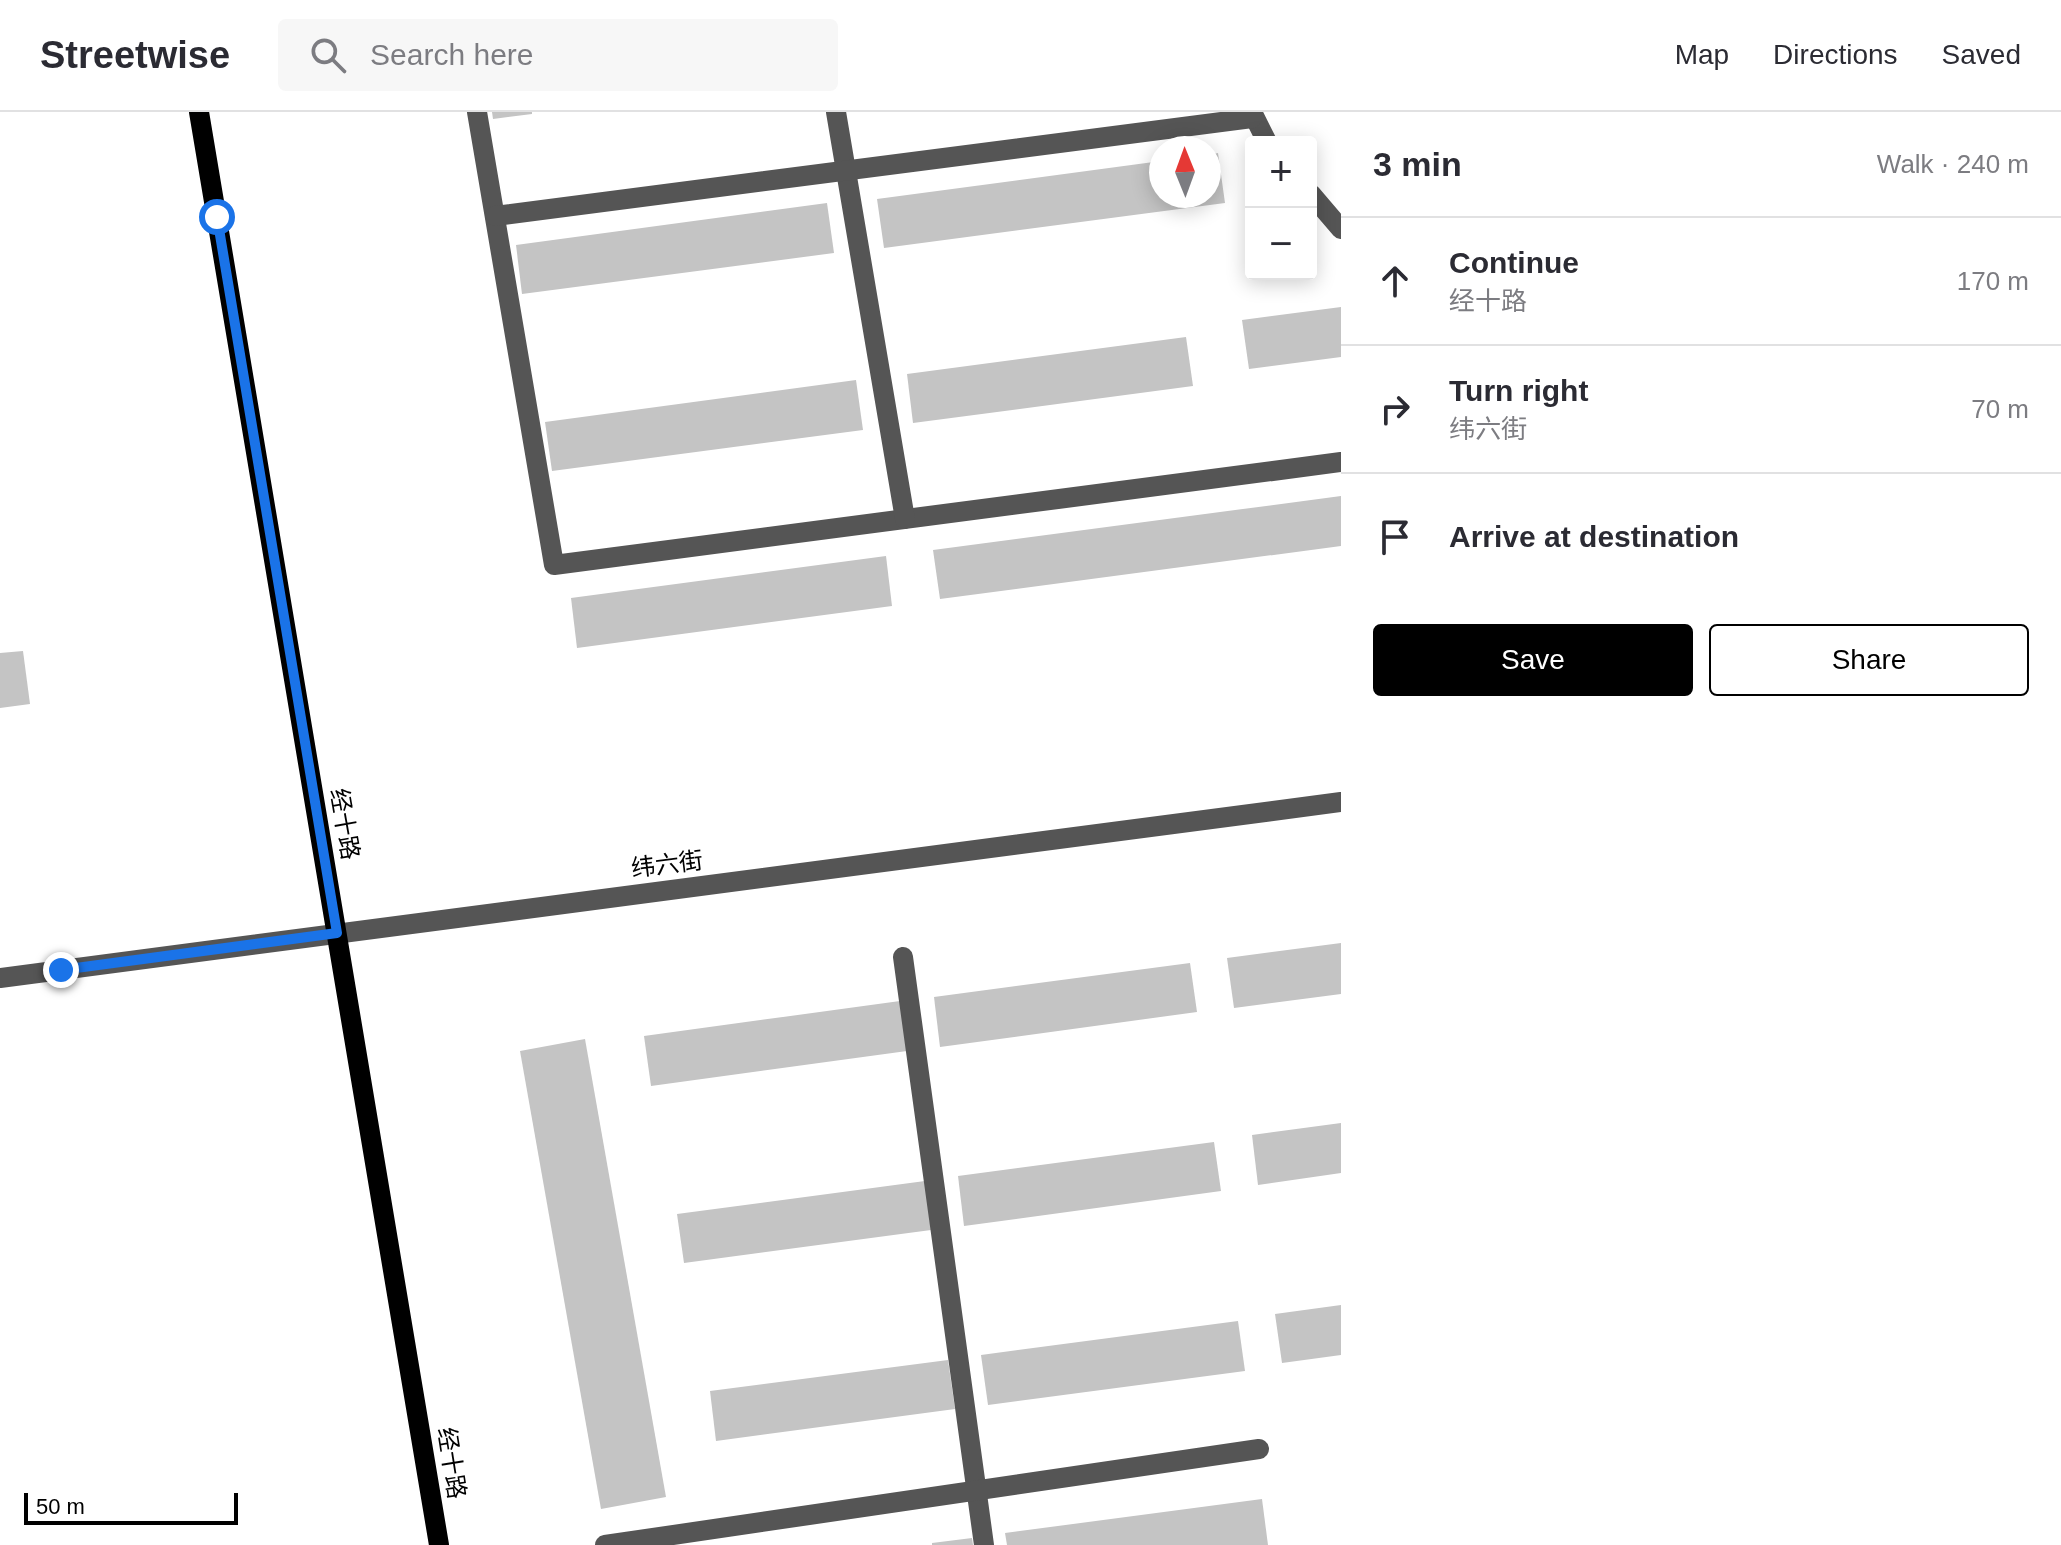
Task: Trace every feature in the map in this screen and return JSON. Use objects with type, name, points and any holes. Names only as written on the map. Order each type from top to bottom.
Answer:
[{"type":"main road","name":"经十路","points":[[199,112],[439,1545]]},
{"type":"street","points":[[477,112],[554,565],[1341,462]]},
{"type":"street","points":[[836,112],[905,519]]},
{"type":"street","points":[[495,216],[1252,115],[1264,136]]},
{"type":"street","points":[[1317,201],[1341,229]]},
{"type":"street","name":"纬六街","points":[[0,978],[1341,802]]},
{"type":"street","points":[[903,957],[984,1545]]},
{"type":"street","points":[[605,1545],[1259,1449]]},
{"type":"building","points":[[492,112],[532,112],[532,114],[493,119]]},
{"type":"building","points":[[1149,163],[1149,208],[1187,208],[884,248],[877,199]]},
{"type":"building","points":[[1221,174],[1225,203],[1221,204]]},
{"type":"building","points":[[827,203],[834,253],[522,294],[516,245]]},
{"type":"building","points":[[1341,307],[1341,357],[1249,369],[1242,320]]},
{"type":"building","points":[[1186,337],[1193,386],[913,423],[907,374]]},
{"type":"building","points":[[856,380],[863,430],[552,471],[545,422]]},
{"type":"building","points":[[1341,496],[1341,546],[940,599],[933,550]]},
{"type":"building","points":[[886,556],[892,606],[577,648],[571,598]]},
{"type":"building","points":[[23,651],[30,704],[0,708],[0,653]]},
{"type":"building","points":[[1341,943],[1341,994],[1234,1008],[1227,958]]},
{"type":"building","points":[[1190,963],[1197,1012],[940,1047],[934,997]]},
{"type":"building","points":[[900,1001],[907,1051],[651,1086],[644,1036]]},
{"type":"building","points":[[585,1039],[666,1497],[601,1509],[520,1051]]},
{"type":"building","points":[[1341,1123],[1341,1173],[1258,1185],[1252,1135]]},
{"type":"building","points":[[1214,1142],[1221,1191],[964,1226],[958,1176]]},
{"type":"building","points":[[925,1181],[931,1230],[684,1263],[677,1214]]},
{"type":"building","points":[[1341,1305],[1341,1355],[1282,1363],[1275,1314]]},
{"type":"building","points":[[1238,1321],[1245,1371],[988,1405],[981,1355]]},
{"type":"building","points":[[948,1360],[955,1409],[716,1441],[710,1391]]},
{"type":"building","points":[[1262,1499],[1268,1545],[1007,1545],[1005,1533]]},
{"type":"building","points":[[972,1538],[973,1545],[932,1545],[932,1543]]},
{"type":"route","points":[[61,970],[337,933],[217,217]]}]
